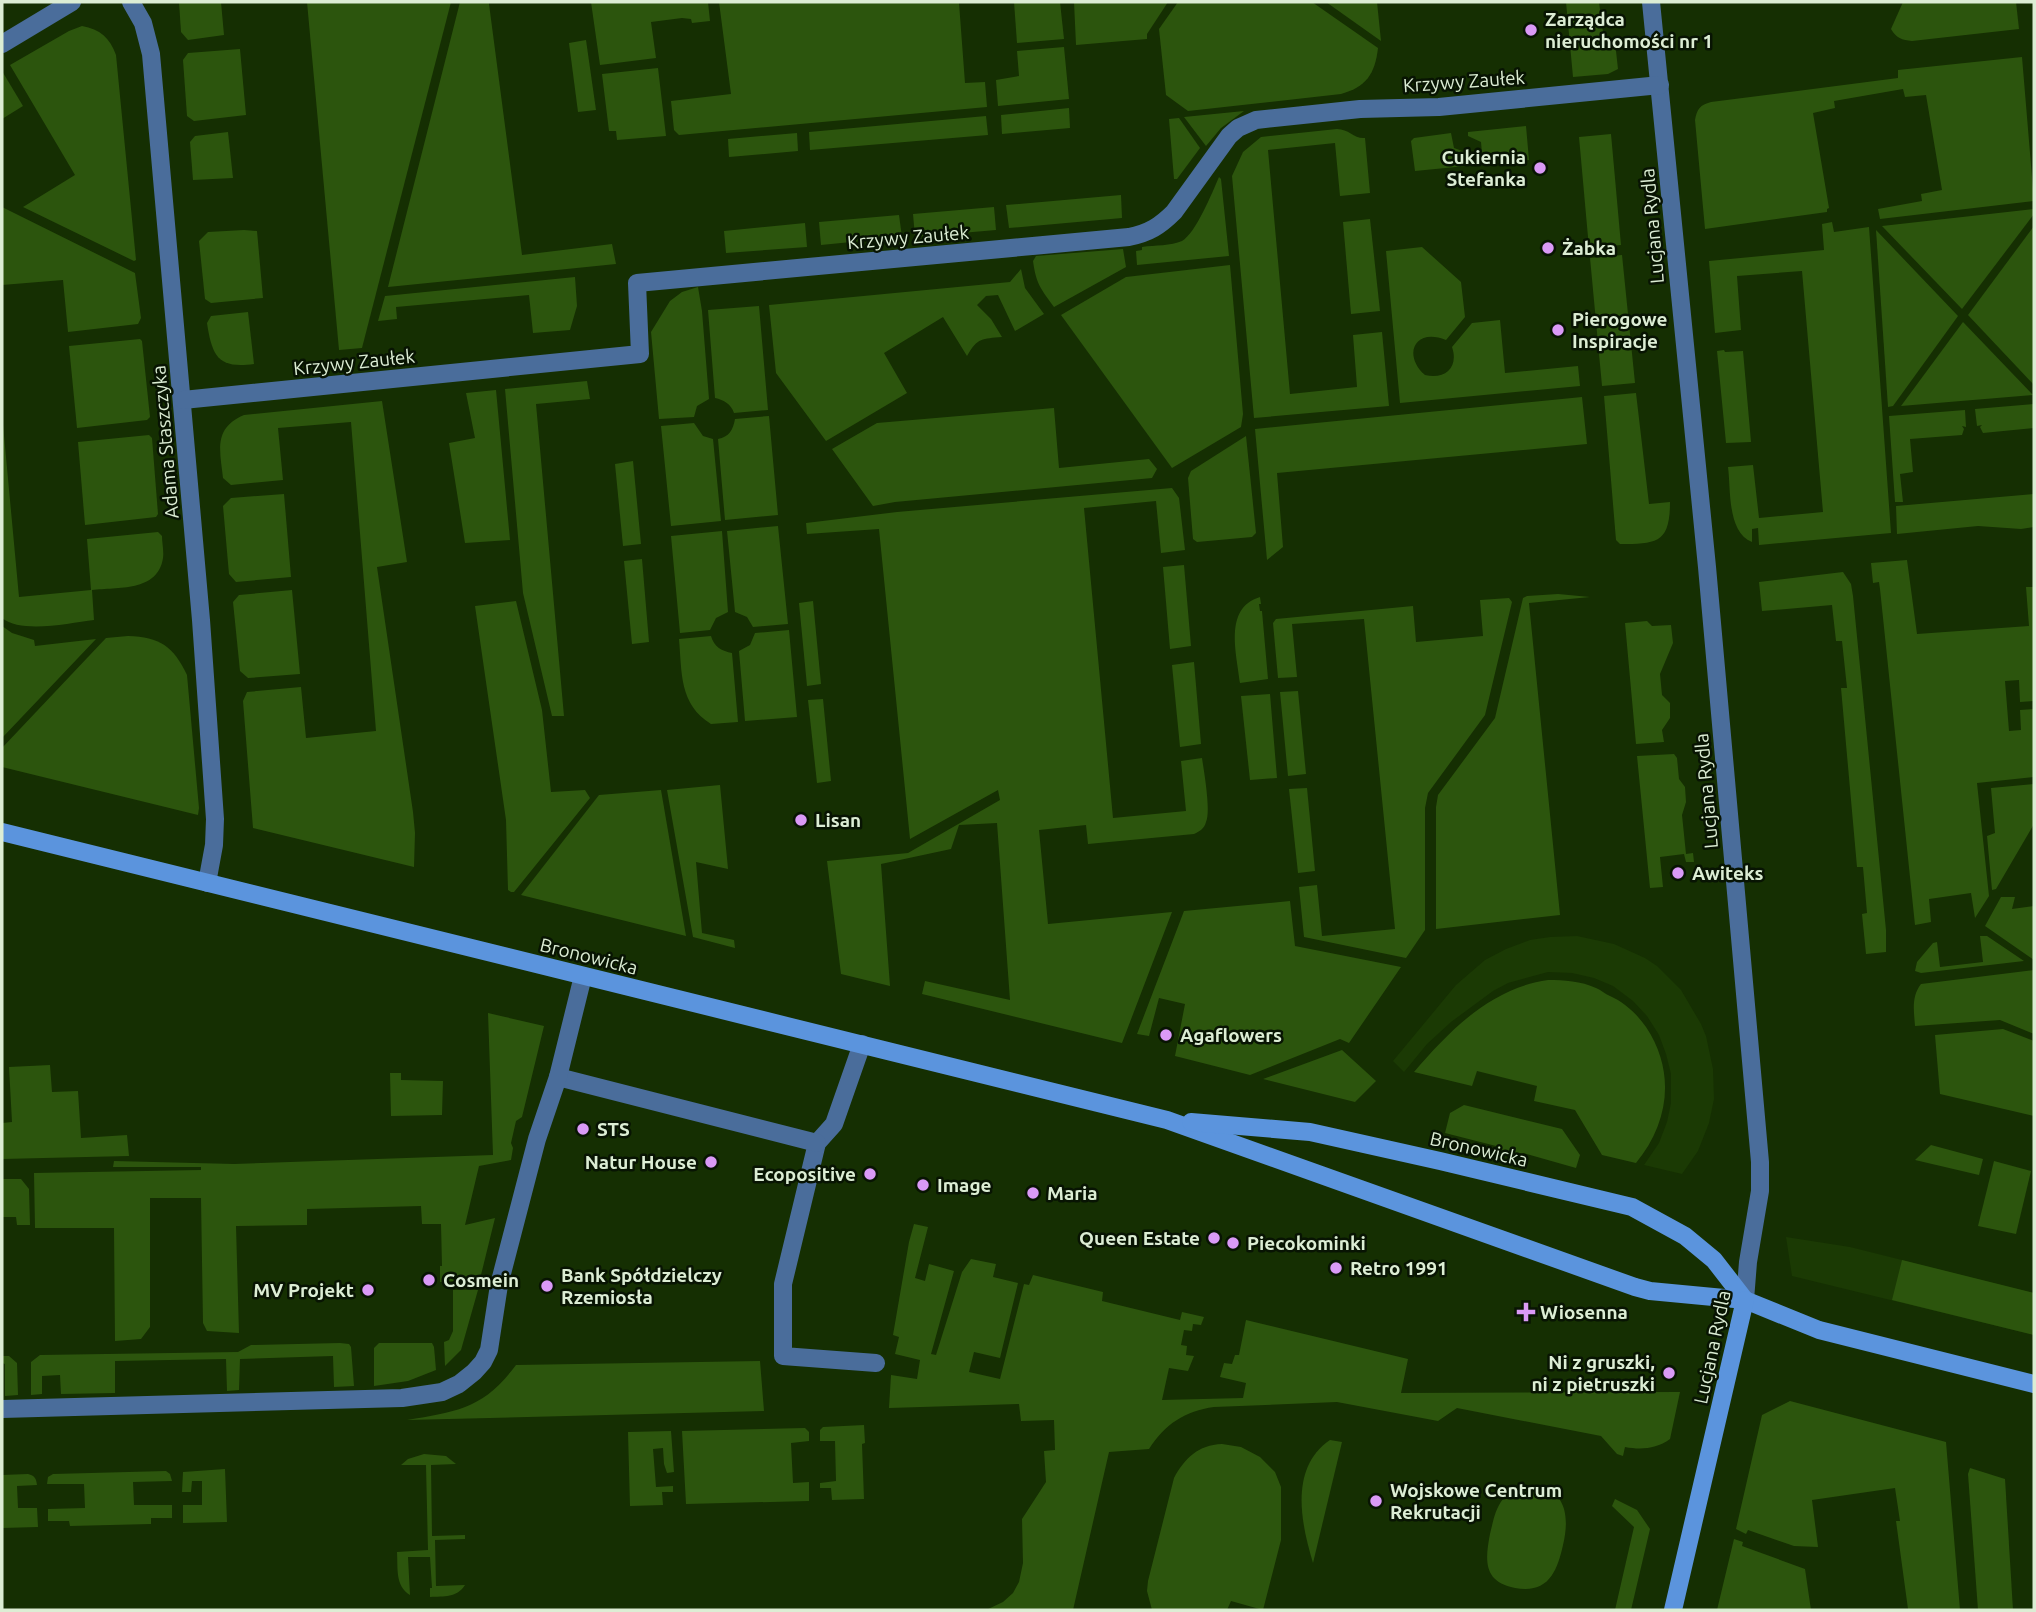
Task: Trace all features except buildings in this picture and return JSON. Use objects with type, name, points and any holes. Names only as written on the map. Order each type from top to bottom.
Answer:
[{"type":"street","points":[[2,44],[72,2]]},
{"type":"street","name":"Adama Staszczyka","points":[[131,2],[143,23],[151,54],[183,400],[215,819],[214,845],[207,883]]},
{"type":"street","name":"Lucjana Rydla","points":[[1651,2],[1707,567],[1760,1162],[1760,1191],[1748,1262],[1745,1300],[1673,1610]]},
{"type":"street","name":"Krzywy Zaułek","points":[[183,400],[640,354],[637,283],[1144,234],[1154,230],[1174,212],[1229,136],[1247,122],[1267,118],[1397,107],[1439,107],[1660,85]]},
{"type":"street","name":"Bronowicka","points":[[2,832],[1167,1120],[1635,1287],[1650,1291],[1745,1300],[1819,1330],[2034,1384]]},
{"type":"street","points":[[2,1409],[402,1398],[434,1394],[459,1384],[474,1373],[489,1350],[499,1285],[537,1139],[558,1077],[583,976]]},
{"type":"street","points":[[862,1044],[834,1124],[817,1143],[783,1284],[783,1356],[876,1363]]},
{"type":"street","points":[[558,1077],[817,1143]]},
{"type":"street","name":"Bronowicka","points":[[1167,1120],[1310,1132],[1632,1207],[1685,1236],[1714,1260],[1745,1300]]},
{"type":"shaded area","points":[[179,2],[221,2],[224,35],[188,40],[181,32]]},
{"type":"shaded area","points":[[307,2],[451,2],[362,348],[339,350]]},
{"type":"shaded area","points":[[460,2],[489,2],[522,255],[612,244],[616,264],[388,287]]},
{"type":"shaded area","points":[[591,2],[708,2],[710,21],[692,23],[691,19],[682,18],[651,22],[656,58],[600,65]]},
{"type":"shaded area","points":[[719,2],[967,2],[959,3],[965,83],[985,82],[987,107],[679,135],[674,130],[671,101],[731,94]]},
{"type":"shaded area","points":[[1014,2],[1060,2],[1064,39],[1017,43]]},
{"type":"shaded area","points":[[1074,2],[1168,2],[1147,34],[1147,39],[1076,45]]},
{"type":"shaded area","points":[[1178,2],[1312,2],[1378,48],[1372,72],[1357,88],[1341,94],[1188,111],[1166,95],[1159,29]]},
{"type":"shaded area","points":[[1326,2],[1377,2],[1381,41]]},
{"type":"shaded area","points":[[1566,2],[1599,2],[1604,40],[1615,42],[1618,69],[1608,74],[1573,77]]},
{"type":"shaded area","points":[[1903,2],[2016,2],[2019,29],[1905,40],[1891,29]]},
{"type":"shaded area","points":[[82,26],[104,35],[116,55],[134,261],[23,207],[75,175],[10,65]]},
{"type":"shaded area","points":[[586,40],[596,110],[578,112],[569,43]]},
{"type":"shaded area","points":[[1064,47],[1069,99],[998,106],[996,80],[1019,76],[1017,51]]},
{"type":"shaded area","points":[[240,49],[246,115],[194,121],[187,116],[183,60],[188,53]]},
{"type":"shaded area","points":[[2022,57],[2034,201],[1880,219],[1878,209],[1922,201],[1921,194],[1942,190],[1926,95],[1905,97],[1903,89],[1834,101],[1835,108],[1813,113],[1829,208],[1827,212],[1705,229],[1695,120],[1702,106],[1711,102],[1898,78],[1898,70]]},
{"type":"shaded area","points":[[658,68],[666,136],[617,140],[616,131],[609,131],[602,74]]},
{"type":"shaded area","points":[[2,71],[23,106],[2,119]]},
{"type":"shaded area","points":[[1069,108],[1070,128],[1002,134],[1001,115]]},
{"type":"shaded area","points":[[1244,111],[1221,128],[1206,146],[1184,117]]},
{"type":"shaded area","points":[[986,116],[988,135],[810,150],[809,132]]},
{"type":"shaded area","points":[[1179,118],[1200,148],[1177,179],[1174,179],[1169,119]]},
{"type":"shaded area","points":[[1526,126],[1529,160],[1483,165],[1481,142],[1468,136],[1468,132]]},
{"type":"shaded area","points":[[1337,129],[1365,138],[1370,193],[1340,196],[1335,143],[1268,150],[1290,394],[1357,387],[1353,335],[1382,332],[1389,406],[1254,418],[1232,176],[1243,152],[1261,137]]},
{"type":"shaded area","points":[[228,132],[233,178],[193,180],[190,142],[195,136]]},
{"type":"shaded area","points":[[797,133],[798,151],[729,157],[728,139]]},
{"type":"shaded area","points":[[1451,133],[1454,148],[1465,152],[1466,166],[1415,171],[1411,141],[1414,138]]},
{"type":"shaded area","points":[[1611,134],[1621,245],[1589,248],[1579,137]]},
{"type":"shaded area","points":[[1219,177],[1229,256],[1137,265],[1136,251],[1142,250],[1142,247],[1173,244],[1187,237],[1203,212]]},
{"type":"shaded area","points":[[1121,195],[1122,218],[1009,228],[1006,205]]},
{"type":"shaded area","points":[[2,207],[135,273],[141,318],[138,324],[68,332],[63,280],[2,285]]},
{"type":"shaded area","points":[[994,207],[996,230],[915,237],[913,214]]},
{"type":"shaded area","points":[[2034,209],[2034,214],[1962,309],[1882,226]]},
{"type":"shaded area","points":[[899,215],[902,237],[821,245],[819,222]]},
{"type":"shaded area","points":[[1370,219],[1380,311],[1351,314],[1343,222]]},
{"type":"shaded area","points":[[1832,222],[1834,232],[1869,227],[1891,533],[1759,545],[1758,528],[1752,529],[1752,542],[1744,537],[1734,520],[1728,467],[1753,465],[1759,518],[1823,512],[1802,271],[1737,276],[1741,330],[1715,333],[1709,261],[1824,250],[1822,224]]},
{"type":"shaded area","points":[[805,223],[807,247],[726,253],[724,231]]},
{"type":"shaded area","points":[[2034,226],[2034,385],[1968,315]]},
{"type":"shaded area","points":[[1876,230],[1958,316],[1893,406],[1888,407]]},
{"type":"shaded area","points":[[257,231],[263,298],[211,303],[205,299],[199,241],[208,232]]},
{"type":"shaded area","points":[[1422,247],[1461,282],[1465,317],[1446,340],[1426,337],[1415,345],[1414,359],[1425,375],[1439,376],[1449,370],[1454,361],[1452,347],[1472,323],[1500,320],[1505,373],[1578,366],[1580,386],[1400,403],[1386,251]]},
{"type":"shaded area","points":[[1123,249],[1126,267],[1054,307],[1042,291],[1034,269],[1033,261],[1036,256]]},
{"type":"shaded area","points":[[1622,255],[1635,383],[1602,386],[1590,258]]},
{"type":"shaded area","points":[[1230,265],[1243,414],[1241,427],[1172,468],[1061,315],[1126,277]]},
{"type":"shaded area","points":[[1021,269],[1025,288],[1044,314],[1015,331],[998,295],[986,296],[977,305],[991,319],[1002,337],[981,340],[967,356],[943,317],[884,353],[907,393],[826,441],[776,373],[769,305],[1010,282]]},
{"type":"shaded area","points":[[575,277],[577,306],[570,330],[533,333],[529,295],[396,307],[397,319],[378,321],[385,296]]},
{"type":"shaded area","points":[[698,287],[709,399],[697,406],[694,417],[659,419],[651,332],[670,301],[682,292]]},
{"type":"shaded area","points":[[759,306],[768,410],[734,413],[727,403],[715,398],[708,310]]},
{"type":"shaded area","points":[[248,312],[254,364],[225,362],[219,358],[211,344],[207,323],[211,316]]},
{"type":"shaded area","points":[[1963,322],[2033,395],[1901,406]]},
{"type":"shaded area","points":[[140,339],[150,417],[147,420],[77,428],[69,346]]},
{"type":"shaded area","points":[[1717,351],[1743,351],[1751,442],[1726,443]]},
{"type":"shaded area","points":[[587,381],[590,399],[536,404],[564,716],[552,716],[523,593],[505,389]]},
{"type":"shaded area","points":[[496,390],[510,540],[465,543],[449,443],[475,438],[466,393]]},
{"type":"shaded area","points":[[1636,393],[1649,504],[1670,502],[1669,516],[1664,533],[1652,542],[1620,544],[1616,540],[1604,396]]},
{"type":"shaded area","points":[[1582,397],[1587,444],[1277,473],[1283,547],[1267,560],[1255,429]]},
{"type":"shaded area","points":[[382,401],[407,562],[377,567],[413,812],[414,867],[253,828],[243,701],[247,692],[301,687],[306,738],[376,731],[351,422],[278,428],[283,480],[231,485],[223,478],[220,450],[227,427],[244,415]]},
{"type":"shaded area","points":[[2034,404],[2034,428],[1983,433],[1980,427],[1982,425],[1977,426],[1975,409]]},
{"type":"shaded area","points":[[1054,408],[1059,468],[1149,459],[1157,469],[1152,478],[873,506],[832,449],[877,423]]},
{"type":"shaded area","points":[[1965,410],[1966,427],[1962,426],[1962,435],[1910,439],[1913,472],[1900,474],[1903,502],[1895,502],[1889,416]]},
{"type":"shaded area","points":[[2,414],[19,597],[91,590],[87,539],[158,532],[162,536],[163,558],[160,569],[153,577],[135,586],[92,590],[94,620],[33,626],[11,623],[2,618]]},
{"type":"shaded area","points":[[769,416],[778,515],[725,520],[718,439],[730,432],[735,419]]},
{"type":"shaded area","points":[[694,423],[703,436],[713,439],[721,521],[671,526],[661,426]]},
{"type":"shaded area","points":[[149,435],[152,438],[158,514],[156,517],[85,525],[78,442]]},
{"type":"shaded area","points":[[1246,436],[1256,533],[1252,537],[1197,542],[1193,539],[1188,478],[1191,471]]},
{"type":"shaded area","points":[[633,461],[641,544],[623,546],[615,464]]},
{"type":"shaded area","points":[[1172,488],[1179,498],[1185,550],[1161,553],[1156,501],[1084,508],[1113,818],[1186,811],[1181,761],[1202,758],[1207,801],[1205,824],[1202,830],[1194,834],[1088,844],[1086,825],[1039,830],[1048,924],[1172,912],[1122,1043],[922,994],[925,981],[1010,1000],[997,823],[959,825],[951,849],[881,864],[890,986],[841,974],[827,861],[908,853],[1000,800],[998,790],[910,839],[879,529],[807,534],[806,523],[897,512]]},
{"type":"shaded area","points":[[284,494],[291,577],[236,582],[229,574],[223,506],[231,498]]},
{"type":"shaded area","points":[[2034,494],[2034,527],[2021,529],[1978,526],[1897,534],[1896,506]]},
{"type":"shaded area","points":[[778,526],[788,624],[753,627],[747,617],[735,612],[727,531]]},
{"type":"shaded area","points":[[722,531],[728,612],[716,618],[710,630],[680,633],[671,536]]},
{"type":"shaded area","points":[[642,559],[649,642],[632,644],[624,561]]},
{"type":"shaded area","points":[[1907,560],[1917,634],[2029,626],[2026,587],[2034,587],[2034,701],[2020,702],[2019,680],[2005,681],[2009,731],[2021,730],[2020,710],[2034,709],[2034,777],[1977,783],[1989,896],[1975,918],[1971,893],[1929,899],[1931,922],[1915,925],[1880,589],[1879,582],[1873,583],[1871,563]]},
{"type":"shaded area","points":[[1184,565],[1191,646],[1170,649],[1163,567]]},
{"type":"shaded area","points":[[1843,572],[1851,584],[1853,596],[1886,930],[1886,952],[1866,954],[1862,914],[1867,913],[1863,867],[1857,867],[1841,688],[1847,688],[1842,641],[1836,641],[1832,605],[1762,611],[1759,582]]},
{"type":"shaded area","points":[[292,590],[300,674],[248,678],[240,671],[233,602],[239,595]]},
{"type":"shaded area","points":[[1558,594],[1590,597],[1529,603],[1560,915],[1436,929],[1438,795],[1495,718],[1523,598]]},
{"type":"shaded area","points":[[1260,597],[1268,679],[1240,683],[1235,646],[1237,621],[1248,603]]},
{"type":"shaded area","points":[[1509,598],[1512,602],[1485,715],[1428,793],[1425,808],[1425,930],[1406,958],[1304,937],[1299,887],[1317,885],[1322,936],[1395,929],[1364,619],[1292,624],[1297,677],[1278,678],[1273,623],[1276,619],[1413,606],[1416,642],[1483,636],[1480,600]]},
{"type":"shaded area","points":[[516,601],[542,710],[551,792],[585,790],[590,798],[514,892],[511,892],[508,890],[506,820],[475,606]]},
{"type":"shaded area","points":[[813,601],[821,684],[807,686],[799,603]]},
{"type":"shaded area","points":[[1647,621],[1652,626],[1671,625],[1673,643],[1660,674],[1662,695],[1670,703],[1670,718],[1662,730],[1664,742],[1636,744],[1625,623]]},
{"type":"shaded area","points":[[2,626],[12,633],[34,640],[35,646],[96,639],[2,738]]},
{"type":"shaded area","points":[[789,630],[797,717],[745,721],[739,651],[750,645],[755,633]]},
{"type":"shaded area","points":[[711,636],[719,648],[732,653],[738,722],[711,724],[693,707],[684,687],[679,639]]},
{"type":"shaded area","points":[[106,638],[149,638],[164,645],[171,650],[187,675],[198,815],[2,767],[2,748]]},
{"type":"shaded area","points":[[1194,662],[1201,744],[1180,747],[1172,665]]},
{"type":"shaded area","points":[[1298,691],[1306,774],[1288,776],[1280,692]]},
{"type":"shaded area","points":[[1270,694],[1277,778],[1250,780],[1241,696]]},
{"type":"shaded area","points":[[823,699],[831,781],[817,783],[808,700]]},
{"type":"shaded area","points":[[1674,754],[1677,758],[1679,779],[1685,787],[1686,802],[1682,815],[1686,854],[1693,853],[1694,862],[1686,862],[1684,854],[1660,857],[1663,887],[1650,888],[1637,756]]},
{"type":"shaded area","points":[[2034,784],[2034,824],[1996,889],[1992,890],[1987,836],[1995,833],[1991,788]]},
{"type":"shaded area","points":[[720,785],[728,869],[696,862],[702,933],[734,940],[735,948],[693,937],[667,790]]},
{"type":"shaded area","points":[[1307,788],[1315,871],[1298,873],[1289,789]]},
{"type":"shaded area","points":[[661,790],[686,936],[521,895],[599,795]]},
{"type":"shaded area","points":[[2001,897],[2015,897],[2012,909],[2034,906],[2034,960],[1985,926]]},
{"type":"shaded area","points":[[1290,901],[1295,946],[1401,967],[1349,1043],[1340,1039],[1250,1075],[1175,1056],[1185,1004],[1159,998],[1149,1036],[1137,1034],[1184,911]]},
{"type":"shaded area","points":[[1577,936],[1614,944],[1657,966],[1681,990],[1701,1024],[1713,1069],[1714,1099],[1709,1123],[1698,1151],[1682,1174],[1644,1165],[1659,1143],[1671,1103],[1671,1074],[1659,1035],[1633,1001],[1613,986],[1594,978],[1572,973],[1548,972],[1508,983],[1451,1022],[1427,1044],[1404,1072],[1393,1061],[1456,985],[1485,960],[1530,940]]},
{"type":"shaded area","points":[[1980,936],[1987,936],[2024,961],[1921,973],[1915,971],[1917,962],[1933,943],[1937,942],[1940,967],[1983,962]]},
{"type":"shaded area","points":[[2034,970],[2034,1034],[2000,1020],[1915,1026],[1914,999],[1921,984]]},
{"type":"shaded area","points":[[1548,980],[1584,984],[1615,999],[1639,1018],[1656,1044],[1665,1079],[1665,1097],[1656,1131],[1636,1163],[1602,1155],[1575,1110],[1534,1101],[1537,1086],[1477,1071],[1472,1086],[1414,1072],[1442,1041],[1473,1013],[1508,992]]},
{"type":"shaded area","points":[[488,1013],[544,1026],[522,1117],[516,1121],[511,1143],[511,1160],[479,1166],[465,1225],[495,1218],[480,1279],[440,1282],[441,1224],[422,1224],[421,1206],[307,1209],[307,1225],[236,1226],[239,1333],[207,1331],[203,1323],[201,1198],[150,1198],[150,1327],[141,1339],[115,1341],[114,1228],[35,1228],[34,1173],[201,1170],[201,1167],[113,1167],[114,1161],[234,1164],[493,1155]]},
{"type":"shaded area","points":[[2003,1029],[2034,1041],[2034,1116],[1940,1094],[1935,1035]]},
{"type":"shaded area","points":[[1342,1050],[1376,1081],[1355,1102],[1263,1079]]},
{"type":"shaded area","points":[[50,1065],[52,1092],[78,1091],[81,1138],[127,1135],[129,1156],[2,1159],[2,1123],[12,1122],[9,1067]]},
{"type":"shaded area","points":[[390,1073],[401,1073],[401,1080],[443,1081],[442,1115],[391,1116]]},
{"type":"shaded area","points":[[1464,1105],[1562,1129],[1580,1155],[1576,1168],[1523,1153],[1517,1157],[1500,1153],[1496,1146],[1445,1133],[1450,1113]]},
{"type":"shaded area","points":[[1931,1145],[1983,1159],[1979,1175],[1915,1160]]},
{"type":"shaded area","points":[[1994,1161],[2031,1171],[2016,1234],[1978,1226]]},
{"type":"shaded area","points":[[2,1179],[21,1179],[29,1189],[30,1225],[17,1225],[16,1217],[2,1217]]},
{"type":"shaded area","points":[[914,1224],[928,1227],[915,1278],[925,1281],[929,1264],[954,1271],[931,1354],[936,1355],[962,1272],[971,1259],[996,1264],[993,1277],[1018,1283],[1000,1358],[974,1352],[969,1372],[1000,1379],[1024,1284],[1029,1285],[1033,1275],[1103,1292],[1102,1301],[1180,1320],[1182,1312],[1204,1317],[1201,1325],[1193,1324],[1192,1331],[1184,1330],[1181,1345],[1187,1346],[1186,1355],[1194,1356],[1188,1371],[1169,1368],[1162,1400],[1243,1398],[1246,1383],[1220,1377],[1224,1363],[1232,1364],[1235,1355],[1239,1355],[1246,1320],[1408,1359],[1401,1393],[1680,1392],[1670,1439],[1648,1448],[1625,1447],[1623,1456],[1617,1454],[1601,1436],[1457,1408],[1438,1421],[1337,1402],[1204,1409],[1177,1420],[1162,1432],[1149,1449],[1109,1452],[1073,1610],[986,1610],[1003,1602],[1013,1593],[1019,1582],[1023,1563],[1022,1519],[1046,1482],[1044,1451],[1055,1450],[1054,1420],[1021,1421],[1019,1404],[889,1408],[891,1375],[917,1379],[920,1360],[895,1354],[899,1337],[893,1335]]},
{"type":"shaded area","points":[[1786,1237],[1850,1247],[2034,1293],[2034,1335],[1792,1276]]},
{"type":"shaded area","points":[[1902,1260],[2034,1293],[2034,1335],[1892,1300]]},
{"type":"shaded area","points":[[453,1290],[478,1290],[461,1350],[445,1366],[444,1342],[449,1340],[453,1331]]},
{"type":"shaded area","points":[[379,1343],[432,1343],[436,1370],[408,1381],[374,1386],[374,1348]]},
{"type":"shaded area","points":[[349,1344],[351,1347],[354,1386],[334,1387],[333,1356],[240,1359],[239,1390],[227,1391],[226,1359],[115,1361],[115,1393],[61,1394],[60,1375],[42,1376],[42,1394],[31,1395],[31,1362],[40,1355],[238,1352],[251,1345]]},
{"type":"shaded area","points":[[2,1356],[9,1356],[17,1363],[18,1395],[5,1396],[5,1364],[2,1363]]},
{"type":"shaded area","points":[[760,1361],[764,1411],[407,1420],[468,1406],[492,1391],[516,1365]]},
{"type":"shaded area","points":[[1790,1401],[1946,1442],[1960,1610],[1905,1610],[1908,1609],[1896,1521],[1900,1521],[1895,1488],[1812,1500],[1818,1547],[1794,1546],[1748,1530],[1746,1534],[1736,1529],[1762,1415]]},
{"type":"shaded area","points":[[864,1425],[864,1499],[832,1500],[831,1488],[820,1488],[820,1483],[836,1481],[835,1441],[820,1441],[820,1430],[823,1427]]},
{"type":"shaded area","points":[[805,1428],[809,1432],[809,1441],[791,1443],[793,1483],[809,1482],[809,1501],[686,1504],[682,1431]]},
{"type":"shaded area","points":[[671,1431],[674,1472],[667,1473],[663,1448],[653,1449],[656,1487],[673,1486],[673,1492],[662,1492],[663,1505],[630,1506],[628,1432]]},
{"type":"shaded area","points":[[1330,1440],[1342,1442],[1313,1563],[1302,1514],[1303,1481],[1308,1465]]},
{"type":"shaded area","points":[[1222,1444],[1241,1447],[1260,1457],[1275,1472],[1281,1487],[1281,1540],[1263,1610],[1231,1601],[1227,1610],[1152,1610],[1147,1591],[1148,1581],[1174,1478],[1193,1454],[1206,1447]]},
{"type":"shaded area","points":[[424,1454],[446,1456],[456,1464],[431,1465],[432,1536],[465,1535],[465,1539],[435,1540],[436,1586],[465,1585],[450,1596],[430,1597],[430,1557],[408,1557],[410,1595],[402,1587],[398,1576],[397,1552],[428,1550],[426,1465],[401,1465],[408,1459]]},
{"type":"shaded area","points":[[1970,1468],[2005,1479],[2013,1610],[1978,1610],[1968,1474]]},
{"type":"shaded area","points":[[225,1469],[227,1522],[183,1523],[183,1505],[202,1505],[202,1481],[192,1481],[191,1492],[182,1492],[183,1472]]},
{"type":"shaded area","points":[[166,1471],[172,1481],[133,1482],[134,1505],[172,1505],[172,1518],[151,1518],[151,1524],[70,1526],[69,1521],[48,1521],[48,1509],[85,1508],[84,1484],[47,1484],[48,1477],[53,1474]]},
{"type":"shaded area","points":[[28,1474],[35,1478],[37,1485],[17,1486],[18,1508],[37,1508],[38,1527],[2,1528],[2,1475]]},
{"type":"shaded area","points":[[1531,1485],[1552,1492],[1563,1505],[1565,1534],[1558,1564],[1549,1579],[1536,1588],[1515,1588],[1497,1581],[1492,1575],[1487,1561],[1488,1544],[1498,1507],[1503,1499],[1516,1489]]},
{"type":"shaded area","points":[[1615,1499],[1637,1510],[1650,1529],[1631,1610],[1615,1610],[1634,1527],[1612,1506]]},
{"type":"shaded area","points":[[1734,1539],[1743,1542],[1742,1546],[1805,1569],[1811,1610],[1717,1610]]},
{"type":"place","name":"Zarządca nieruchomości nr 1","points":[[1531,30]]},
{"type":"place","name":"Cukiernia Stefanka","points":[[1540,168]]},
{"type":"place","name":"Żabka","points":[[1548,248]]},
{"type":"place","name":"Pierogowe Inspiracje","points":[[1558,330]]},
{"type":"place","name":"Lisan","points":[[801,820]]},
{"type":"place","name":"Awiteks","points":[[1678,873]]},
{"type":"place","name":"Agaflowers","points":[[1166,1035]]},
{"type":"place","name":"STS","points":[[583,1129]]},
{"type":"place","name":"Natur House","points":[[711,1162]]},
{"type":"place","name":"Ecopositive","points":[[870,1174]]},
{"type":"place","name":"Image","points":[[923,1185]]},
{"type":"place","name":"Maria","points":[[1033,1193]]},
{"type":"place","name":"Queen Estate","points":[[1214,1238]]},
{"type":"place","name":"Piecokominki","points":[[1233,1243]]},
{"type":"place","name":"Retro 1991","points":[[1336,1268]]},
{"type":"place","name":"Cosmein","points":[[429,1280]]},
{"type":"place","name":"Bank Spółdzielczy Rzemiosła","points":[[547,1286]]},
{"type":"place","name":"MV Projekt","points":[[368,1290]]},
{"type":"place","name":"Wiosenna","points":[[1526,1312]]},
{"type":"place","name":"Ni z gruszki, ni z pietruszki","points":[[1669,1373]]},
{"type":"place","name":"Wojskowe Centrum Rekrutacji","points":[[1376,1501]]}]
